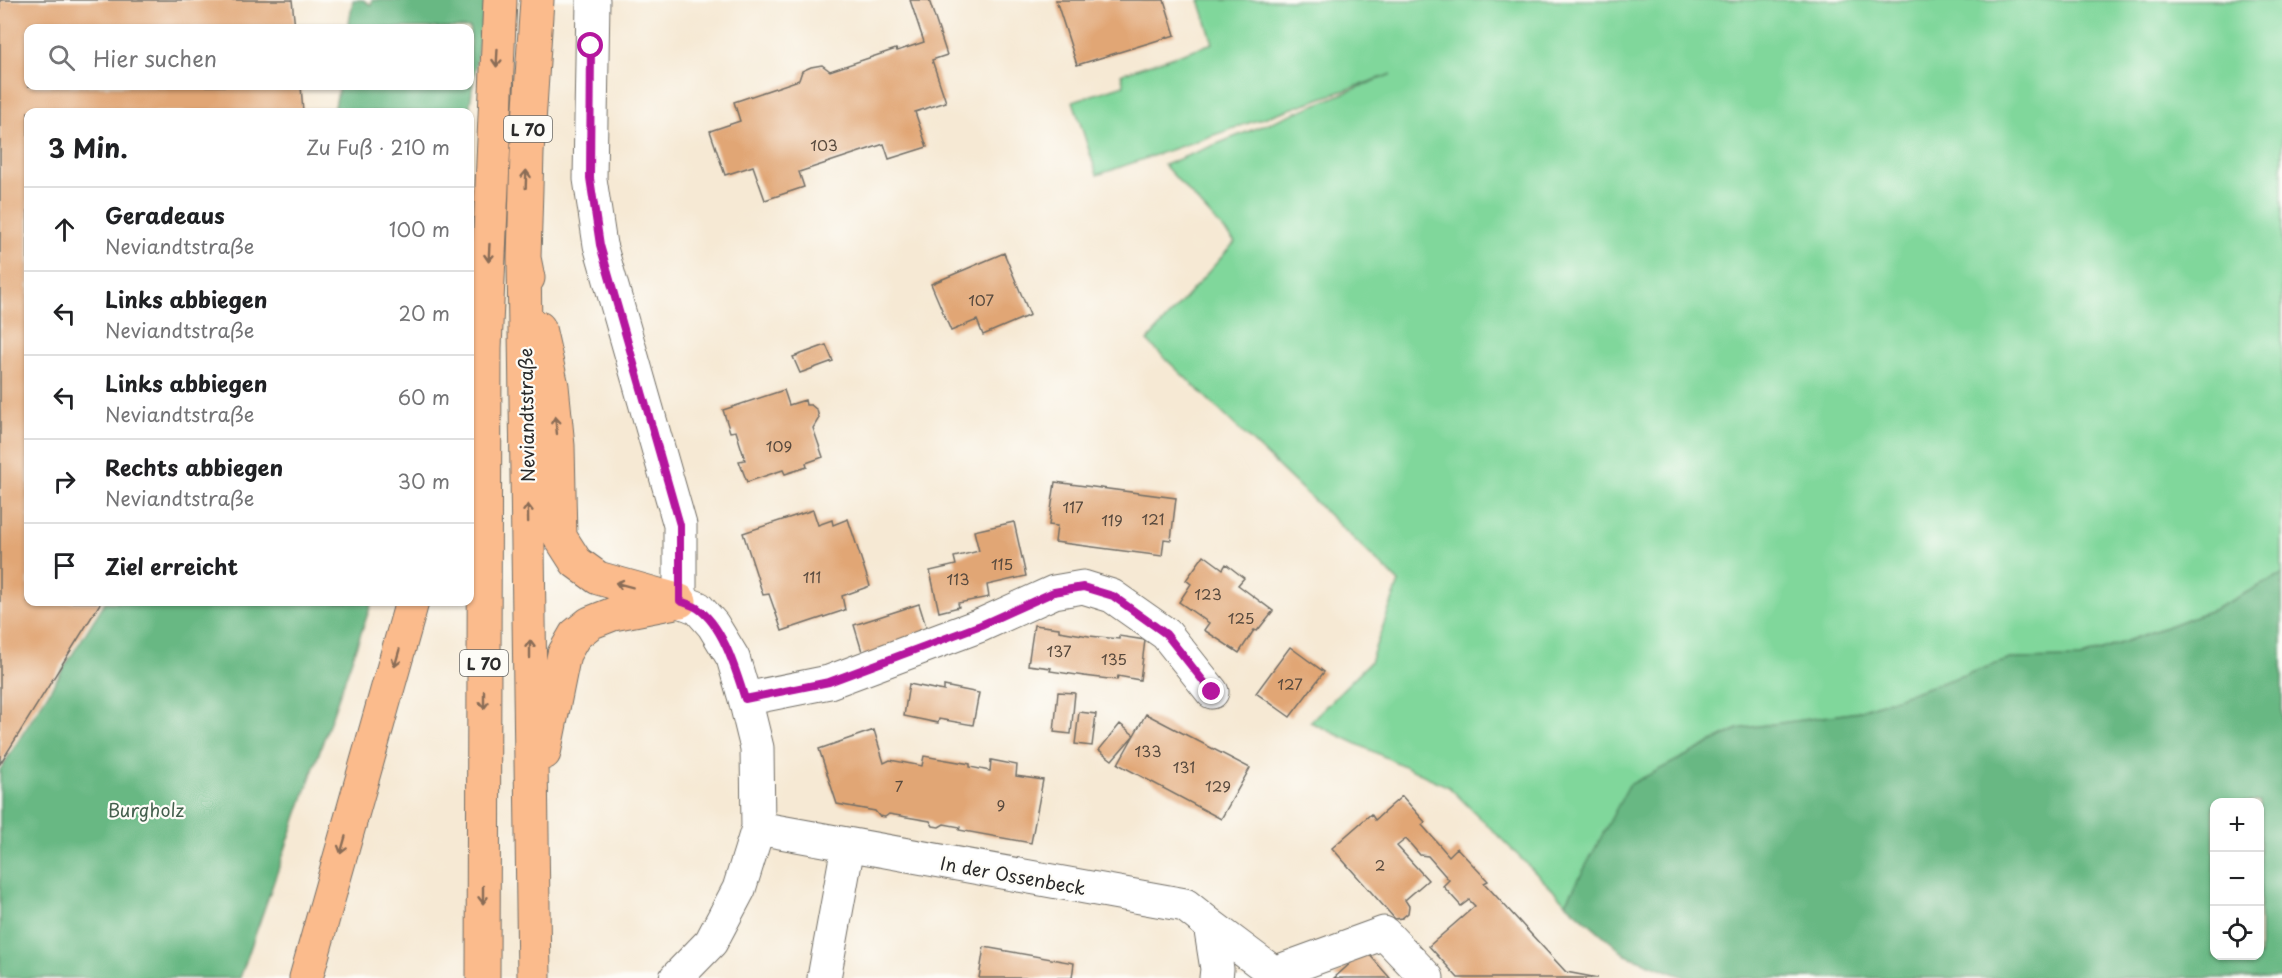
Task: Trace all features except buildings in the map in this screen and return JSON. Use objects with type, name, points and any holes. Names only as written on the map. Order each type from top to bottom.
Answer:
[{"type":"highway","name":"L 70","points":[[483,978],[484,348],[500,0]]},
{"type":"highway","name":"L 70","points":[[524,258],[526,153],[537,0]]},
{"type":"highway","name":"Neviandtstraße","points":[[524,258],[530,823]]},
{"type":"highway","points":[[524,258],[552,386],[558,446],[560,537],[576,562],[598,578],[680,601]]},
{"type":"highway","name":"L 70","points":[[474,386],[484,348]]},
{"type":"highway","points":[[530,823],[564,654],[575,635],[590,623],[614,614],[680,601]]},
{"type":"highway","points":[[306,978],[411,606]]},
{"type":"highway","name":"L 70","points":[[530,823],[534,969]]},
{"type":"street","points":[[593,0],[590,178],[600,245],[680,525],[680,601],[698,608],[713,625],[732,658],[757,748],[758,828],[739,889],[711,942],[676,978]]},
{"type":"street","points":[[745,699],[829,682],[981,625],[1054,592],[1083,587],[1113,596],[1166,634],[1212,692]]},
{"type":"street","name":"In der Ossenbeck","points":[[758,828],[1185,906],[1274,973],[1384,933],[1427,978]]},
{"type":"street","points":[[824,978],[848,846]]},
{"type":"street","points":[[1210,925],[1217,969],[1216,978]]},
{"type":"green space","points":[[353,0],[363,0],[371,5],[372,0],[485,0],[474,77],[474,24],[349,24]]},
{"type":"green space","points":[[1199,0],[2282,0],[2282,574],[2215,609],[2080,658],[2011,659],[1852,713],[1737,729],[1630,785],[1566,903],[1449,787],[1310,722],[1370,662],[1399,582],[1147,341],[1235,242],[1164,165],[1392,74],[1097,175],[1073,101],[1124,85],[1121,74],[1213,43]]},
{"type":"green space","points":[[338,90],[472,90],[470,108],[335,108]]},
{"type":"green space","points":[[2282,574],[2282,978],[1687,978],[1626,955],[1566,903],[1629,785],[1738,729],[1852,713],[2011,659],[2080,658],[2215,609]]},
{"type":"green space","name":"Burgholz","points":[[102,606],[371,606],[240,978],[0,978],[0,770]]},
{"type":"route","points":[[591,46],[590,178],[600,245],[680,525],[680,601],[698,608],[713,625],[732,658],[745,699],[829,682],[981,625],[1054,592],[1083,587],[1113,596],[1166,634],[1212,692]]}]
